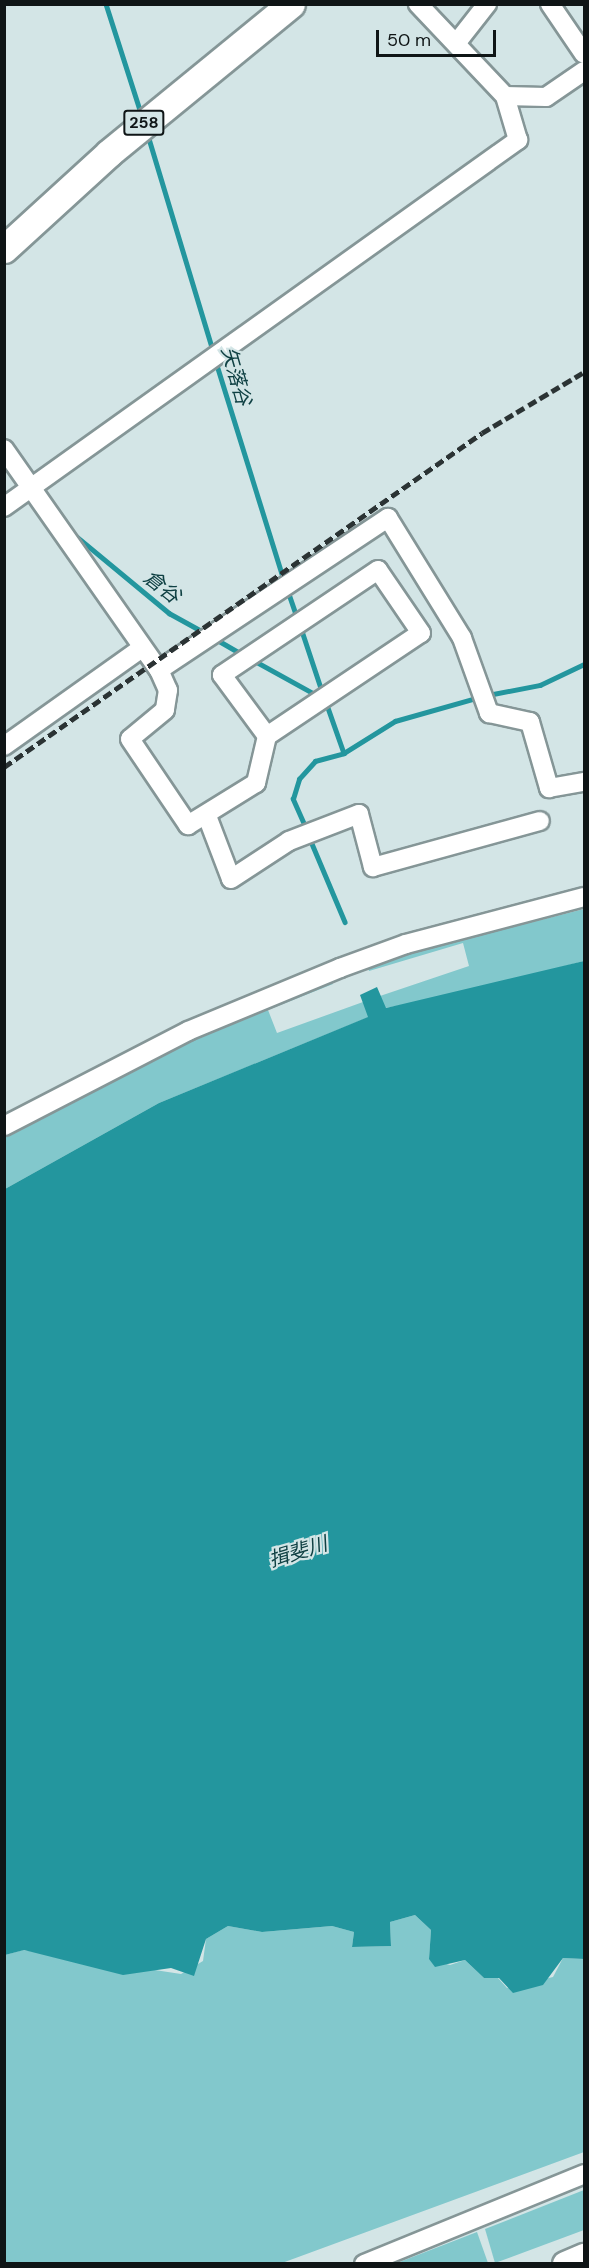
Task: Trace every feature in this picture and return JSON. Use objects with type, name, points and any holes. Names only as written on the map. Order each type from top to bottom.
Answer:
[{"type":"highway","name":"258","points":[[4,249],[135,130],[291,4]]},
{"type":"main road","points":[[565,2264],[585,2256]]},
{"type":"street","points":[[4,507],[518,140],[505,96],[458,41],[418,4]]},
{"type":"street","points":[[458,41],[487,4]]},
{"type":"street","points":[[550,4],[585,54]]},
{"type":"street","points":[[505,96],[546,97],[585,71]]},
{"type":"street","points":[[4,449],[159,670],[168,690],[165,710],[130,739],[188,825],[207,816],[256,783],[267,736],[421,633],[378,570],[222,675],[267,736]]},
{"type":"street","points":[[159,670],[388,518],[462,638],[489,713],[530,722],[549,788],[585,782]]},
{"type":"street","points":[[4,746],[142,648]]},
{"type":"street","points":[[207,816],[231,879],[289,841],[322,826],[359,814],[373,867],[540,821]]},
{"type":"street","points":[[4,1126],[188,1031],[340,968],[406,944],[585,897]]},
{"type":"street","points":[[364,2264],[585,2174]]},
{"type":"shaded area","points":[[584,909],[584,961],[448,997],[385,1008],[380,996],[469,966],[463,943],[369,971],[367,964]]},
{"type":"shaded area","points":[[330,978],[333,984],[268,1010],[277,1033],[363,1002],[369,1017],[159,1103],[5,1189],[5,1137],[116,1076]]},
{"type":"shaded area","points":[[415,1915],[431,1930],[429,1959],[450,1965],[465,1960],[484,1978],[498,1978],[507,1988],[553,1977],[563,1958],[584,1959],[584,2152],[282,2263],[5,2264],[5,1955],[23,1950],[181,1974],[203,1961],[206,1939],[228,1926],[262,1932],[332,1926],[354,1932],[352,1947],[391,1946],[390,1922]]},
{"type":"shaded area","points":[[584,2190],[584,2230],[495,2263],[485,2229]]},
{"type":"shaded area","points":[[477,2232],[488,2263],[397,2263]]},
{"type":"water","name":"揖斐川","points":[[584,961],[584,1959],[563,1958],[543,1985],[513,1993],[499,1978],[484,1978],[465,1960],[435,1967],[429,1959],[431,1930],[415,1915],[390,1922],[391,1946],[352,1947],[354,1932],[332,1926],[262,1932],[228,1926],[206,1939],[194,1976],[171,1968],[123,1975],[24,1950],[5,1955],[5,1189],[159,1103],[368,1017],[360,995],[377,987],[386,1008]]},
{"type":"waterway","name":"矢落谷","points":[[106,4],[142,116]]},
{"type":"waterway","name":"矢落谷","points":[[147,132],[213,351]]},
{"type":"waterway","name":"矢落谷","points":[[216,362],[284,580]]},
{"type":"waterway","name":"倉谷","points":[[70,531],[169,613],[207,634]]},
{"type":"waterway","name":"矢落谷","points":[[288,591],[298,620]]},
{"type":"waterway","name":"矢落谷","points":[[301,628],[323,694]]},
{"type":"waterway","name":"倉谷","points":[[214,638],[243,655]]},
{"type":"waterway","name":"倉谷","points":[[253,660],[320,697]]},
{"type":"waterway","points":[[488,695],[540,685],[584,664]]},
{"type":"waterway","points":[[307,831],[293,799],[299,779],[315,761],[344,753],[395,721],[480,697]]},
{"type":"waterway","name":"矢落谷","points":[[326,702],[344,753]]},
{"type":"waterway","points":[[310,839],[345,922]]},
{"type":"railway","points":[[4,767],[482,433],[584,372]]}]
